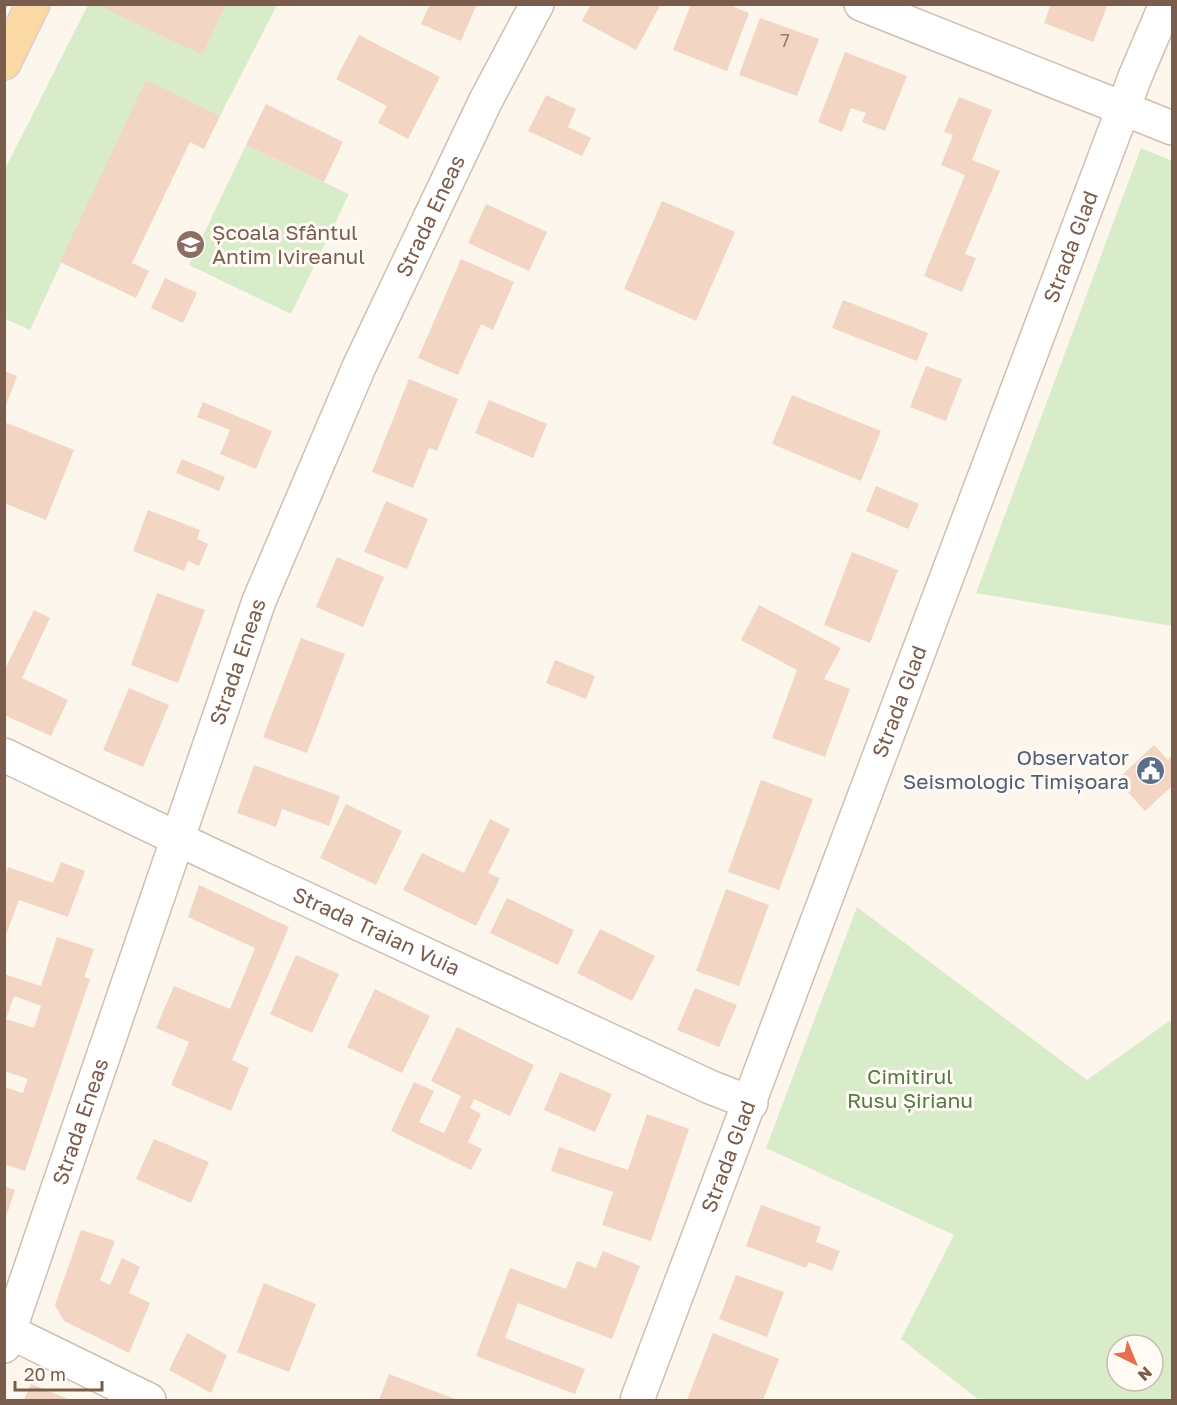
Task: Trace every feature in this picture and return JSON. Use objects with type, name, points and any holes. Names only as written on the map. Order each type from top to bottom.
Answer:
[{"type":"main road","points":[[4,63],[33,4]]},
{"type":"street","name":"Strada Eneas","points":[[6,1335],[259,601],[359,367],[484,102],[537,4]]},
{"type":"street","points":[[861,4],[1173,128]]},
{"type":"street","name":"Strada Glad","points":[[638,1401],[1124,108],[1166,4]]},
{"type":"street","name":"Strada Traian Vuia","points":[[4,755],[177,838],[711,1087],[750,1103]]},
{"type":"street","points":[[6,1335],[148,1401]]},
{"type":"green space","points":[[88,5],[277,5],[220,116],[146,81],[30,330],[5,319],[4,171]]},
{"type":"green space","points":[[246,145],[349,194],[291,314],[189,265]]},
{"type":"green space","points":[[1141,148],[1172,161],[1172,626],[976,593]]},
{"type":"green space","name":"Cimitirul Rusu Șirianu","points":[[857,907],[1087,1080],[1172,1019],[1172,1400],[979,1400],[901,1339],[954,1235],[766,1148]]},
{"type":"building","points":[[103,4],[226,4],[202,55],[102,7]]},
{"type":"building","points":[[430,4],[477,4],[461,41],[421,24]]},
{"type":"building","points":[[591,4],[661,4],[636,50],[582,21]]},
{"type":"building","points":[[691,4],[727,4],[749,13],[727,71],[673,50]]},
{"type":"building","points":[[1051,4],[1108,4],[1093,42],[1044,23]]},
{"type":"building","points":[[760,18],[819,39],[797,96],[739,75]]},
{"type":"building","points":[[359,35],[440,77],[408,139],[378,123],[387,106],[336,79]]},
{"type":"building","points":[[845,52],[907,76],[885,131],[862,122],[866,113],[851,108],[842,132],[818,122]]},
{"type":"building","points":[[146,80],[220,116],[204,149],[190,142],[132,263],[149,271],[136,298],[60,262]]},
{"type":"building","points":[[546,95],[576,109],[568,127],[591,138],[582,156],[528,131]]},
{"type":"building","points":[[959,97],[992,110],[972,160],[1000,171],[965,254],[976,258],[962,292],[924,276],[965,175],[941,165],[953,135],[944,132]]},
{"type":"building","points":[[266,104],[343,142],[324,182],[246,145]]},
{"type":"building","points":[[662,201],[735,232],[696,321],[624,289]]},
{"type":"building","points":[[486,204],[547,232],[529,271],[468,243]]},
{"type":"building","points":[[461,259],[514,282],[493,330],[481,324],[458,375],[418,358]]},
{"type":"building","points":[[165,278],[197,293],[183,323],[151,308]]},
{"type":"building","points":[[843,300],[928,333],[917,361],[832,328]]},
{"type":"building","points":[[926,366],[962,379],[946,421],[910,407]]},
{"type":"building","points":[[4,371],[17,376],[5,408],[4,408]]},
{"type":"building","points":[[409,379],[458,399],[437,451],[429,448],[413,488],[372,472]]},
{"type":"building","points":[[792,395],[881,431],[861,481],[772,444]]},
{"type":"building","points":[[489,400],[547,424],[533,458],[475,433]]},
{"type":"building","points":[[203,402],[272,431],[256,469],[220,454],[230,430],[197,417]]},
{"type":"building","points":[[7,423],[74,450],[46,520],[4,503],[4,430]]},
{"type":"building","points":[[182,459],[225,477],[219,491],[176,473]]},
{"type":"building","points":[[876,486],[919,504],[908,529],[866,511]]},
{"type":"building","points":[[386,501],[428,519],[407,569],[364,552]]},
{"type":"building","points":[[148,510],[200,530],[197,539],[208,544],[199,566],[188,561],[184,571],[133,551]]},
{"type":"building","points":[[852,552],[898,570],[870,643],[824,625]]},
{"type":"building","points":[[337,557],[384,577],[363,627],[316,607]]},
{"type":"building","points":[[157,593],[205,610],[178,683],[131,665]]},
{"type":"building","points":[[759,605],[841,648],[824,679],[850,689],[825,757],[772,738],[797,670],[741,640]]},
{"type":"building","points":[[34,610],[50,618],[22,678],[68,700],[51,736],[4,715],[4,671]]},
{"type":"building","points":[[301,638],[345,654],[307,753],[263,737]]},
{"type":"building","points":[[555,660],[595,676],[586,699],[546,683]]},
{"type":"building","points":[[129,688],[169,705],[143,767],[103,750]]},
{"type":"building","name":"Observator Seismologic Timișoara","points":[[1154,745],[1168,760],[1172,756],[1172,786],[1145,811],[1117,780]]},
{"type":"building","points":[[254,765],[340,796],[329,826],[282,809],[276,827],[237,813]]},
{"type":"building","points":[[761,780],[813,799],[779,890],[728,872]]},
{"type":"building","points":[[346,804],[402,831],[376,885],[320,858]]},
{"type":"building","points":[[490,819],[510,829],[488,873],[500,878],[476,926],[403,890],[422,853],[464,873]]},
{"type":"building","points":[[61,862],[85,871],[68,917],[19,900],[4,940],[4,878],[8,867],[53,883]]},
{"type":"building","points":[[199,885],[289,927],[232,1060],[249,1068],[231,1111],[171,1085],[189,1042],[156,1028],[174,986],[230,1009],[255,948],[188,917]]},
{"type":"building","points":[[726,889],[769,905],[739,986],[696,971]]},
{"type":"building","points":[[507,898],[574,930],[558,965],[490,933]]},
{"type":"building","points":[[600,929],[655,956],[632,1001],[577,973]]},
{"type":"building","points":[[57,937],[94,949],[84,977],[90,979],[25,1171],[4,1164],[4,1087],[23,1093],[28,1079],[4,1071],[4,974],[41,986]],"holes":[[[14,996],[41,1006],[34,1028],[6,1019]]]},
{"type":"building","points":[[296,955],[339,974],[312,1033],[270,1014]]},
{"type":"building","points":[[695,988],[737,1005],[719,1047],[677,1030]]},
{"type":"building","points":[[375,989],[430,1016],[402,1073],[347,1047]]},
{"type":"building","points":[[457,1027],[534,1065],[510,1116],[474,1099],[470,1108],[481,1114],[468,1142],[482,1149],[471,1170],[391,1131],[414,1082],[434,1091],[419,1122],[444,1133],[461,1096],[431,1081]]},
{"type":"building","points":[[560,1072],[612,1094],[595,1132],[544,1110]]},
{"type":"building","points":[[647,1114],[689,1129],[651,1241],[602,1225],[613,1192],[551,1171],[559,1147],[628,1170]]},
{"type":"building","points":[[154,1139],[209,1162],[191,1203],[136,1179]]},
{"type":"building","points":[[4,1186],[15,1190],[5,1220],[4,1220]]},
{"type":"building","points":[[761,1205],[821,1227],[816,1242],[840,1251],[832,1271],[809,1262],[806,1268],[746,1246]]},
{"type":"building","points":[[81,1230],[115,1241],[100,1280],[110,1285],[122,1258],[140,1267],[129,1293],[150,1303],[129,1353],[64,1321],[55,1305]]},
{"type":"building","points":[[603,1251],[640,1266],[612,1339],[518,1303],[505,1338],[585,1369],[575,1394],[476,1356],[510,1268],[566,1289],[577,1261],[596,1268]]},
{"type":"building","points":[[736,1275],[784,1292],[767,1337],[719,1319]]},
{"type":"building","points":[[264,1283],[316,1304],[289,1372],[237,1352]]},
{"type":"building","points":[[187,1333],[227,1355],[211,1393],[169,1370]]},
{"type":"building","points":[[713,1333],[779,1359],[763,1400],[687,1400]]},
{"type":"building","points":[[389,1374],[458,1400],[379,1400]]},
{"type":"building","points":[[31,1384],[71,1400],[24,1400]]},
{"type":"tram line","points":[[4,10],[7,4]]},
{"type":"place","name":"Școala Sfântul Antim Ivireanul","points":[[191,245]]},
{"type":"place","name":"Observator Seismologic Timișoara","points":[[1150,770]]}]
